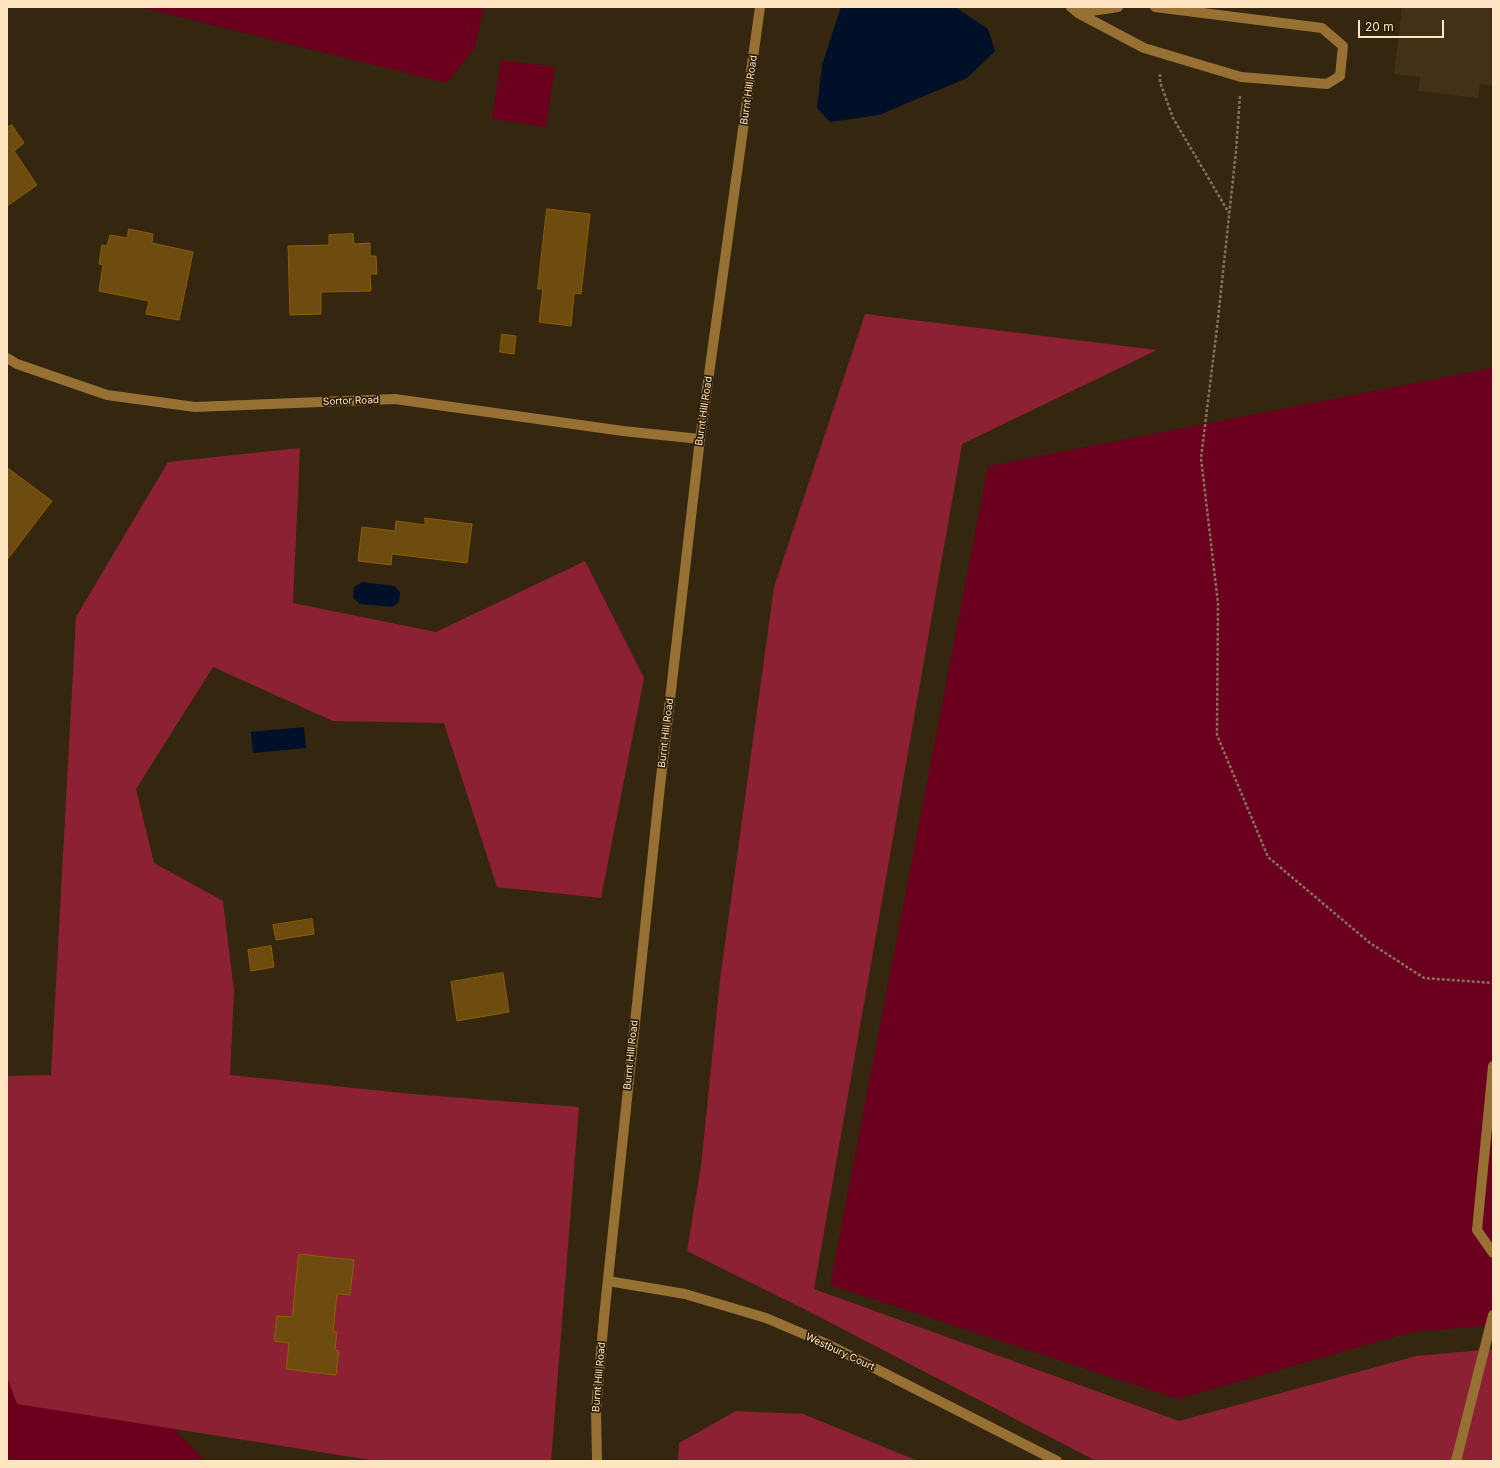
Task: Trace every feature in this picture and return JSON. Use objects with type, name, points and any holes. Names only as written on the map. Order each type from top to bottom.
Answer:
[{"type":"street","name":"Burnt Hill Road","points":[[597,1461],[596,1410],[658,795],[700,439],[760,7]]},
{"type":"street","points":[[1075,10],[1118,7]]},
{"type":"street","points":[[1075,10],[1144,48],[1241,77],[1327,84],[1340,76],[1343,46],[1322,28],[1155,7]]},
{"type":"street","name":"Sortor Road","points":[[7,358],[17,364],[107,395],[195,407],[394,399],[623,431],[700,439]]},
{"type":"street","points":[[1493,1066],[1477,1230],[1493,1253]]},
{"type":"street","name":"Westbury Court","points":[[608,1281],[685,1294],[766,1318],[827,1344],[1057,1461]]},
{"type":"street","points":[[1456,1461],[1493,1315]]},
{"type":"path","points":[[1161,53],[1160,82],[1173,118],[1230,214]]},
{"type":"path","points":[[1241,77],[1230,214],[1218,328],[1201,458],[1218,603],[1217,736],[1268,857],[1370,943],[1424,978],[1493,983]]},
{"type":"shaded area","points":[[140,7],[484,7],[475,47],[447,83]]},
{"type":"shaded area","points":[[1402,7],[1493,7],[1493,86],[1480,84],[1478,98],[1418,91],[1420,77],[1394,74]]},
{"type":"shaded area","points":[[501,60],[555,67],[546,127],[492,119]]},
{"type":"shaded area","points":[[865,314],[1157,350],[962,444],[814,1289],[1179,1421],[1416,1356],[1493,1349],[1493,1461],[1096,1461],[812,1313],[687,1251],[701,1166],[720,980],[774,587]]},
{"type":"shaded area","points":[[1493,357],[1493,1325],[1411,1332],[1178,1399],[830,1285],[988,466],[1492,368]]},
{"type":"shaded area","points":[[300,448],[293,603],[436,632],[585,561],[644,678],[601,898],[497,887],[444,723],[333,721],[213,667],[136,789],[154,863],[223,901],[234,991],[230,1075],[412,1094],[579,1107],[551,1461],[377,1461],[17,1404],[7,1377],[7,1076],[51,1075],[76,617],[168,462]]},
{"type":"shaded area","points":[[7,1257],[205,1461],[7,1461]]},
{"type":"shaded area","points":[[736,1411],[803,1414],[918,1461],[678,1461],[679,1443]]},
{"type":"water","points":[[841,7],[955,7],[988,29],[995,51],[967,78],[879,115],[830,122],[817,108],[822,65]]},
{"type":"water","points":[[362,582],[394,586],[400,592],[399,602],[392,607],[360,604],[353,598],[354,587]]},
{"type":"water","points":[[304,727],[306,748],[253,753],[251,732]]},
{"type":"building","points":[[12,125],[24,143],[14,151],[37,185],[7,206],[7,128]]},
{"type":"building","points":[[547,209],[590,214],[581,294],[574,293],[571,326],[539,322],[543,289],[538,289]]},
{"type":"building","points":[[129,229],[153,234],[152,243],[193,252],[179,320],[146,314],[149,301],[99,291],[103,265],[99,264],[102,245],[107,246],[110,235],[127,238]]},
{"type":"building","points":[[353,234],[354,244],[370,243],[370,256],[376,256],[377,274],[370,274],[371,291],[321,292],[321,314],[290,315],[288,246],[329,245],[329,235]]},
{"type":"building","points":[[502,334],[516,336],[514,354],[500,352]]},
{"type":"building","points":[[9,469],[52,501],[7,560],[7,472]]},
{"type":"building","points":[[425,518],[472,524],[467,563],[392,554],[391,565],[358,561],[362,527],[395,531],[396,521],[425,525]]},
{"type":"building","points":[[312,919],[314,934],[276,940],[273,925]]},
{"type":"building","points":[[271,946],[274,967],[251,971],[248,950]]},
{"type":"building","points":[[503,973],[509,1012],[457,1021],[451,982]]},
{"type":"building","points":[[299,1254],[354,1260],[350,1295],[337,1294],[333,1332],[337,1332],[335,1350],[339,1351],[336,1375],[286,1369],[289,1343],[274,1341],[277,1316],[292,1317]]}]
